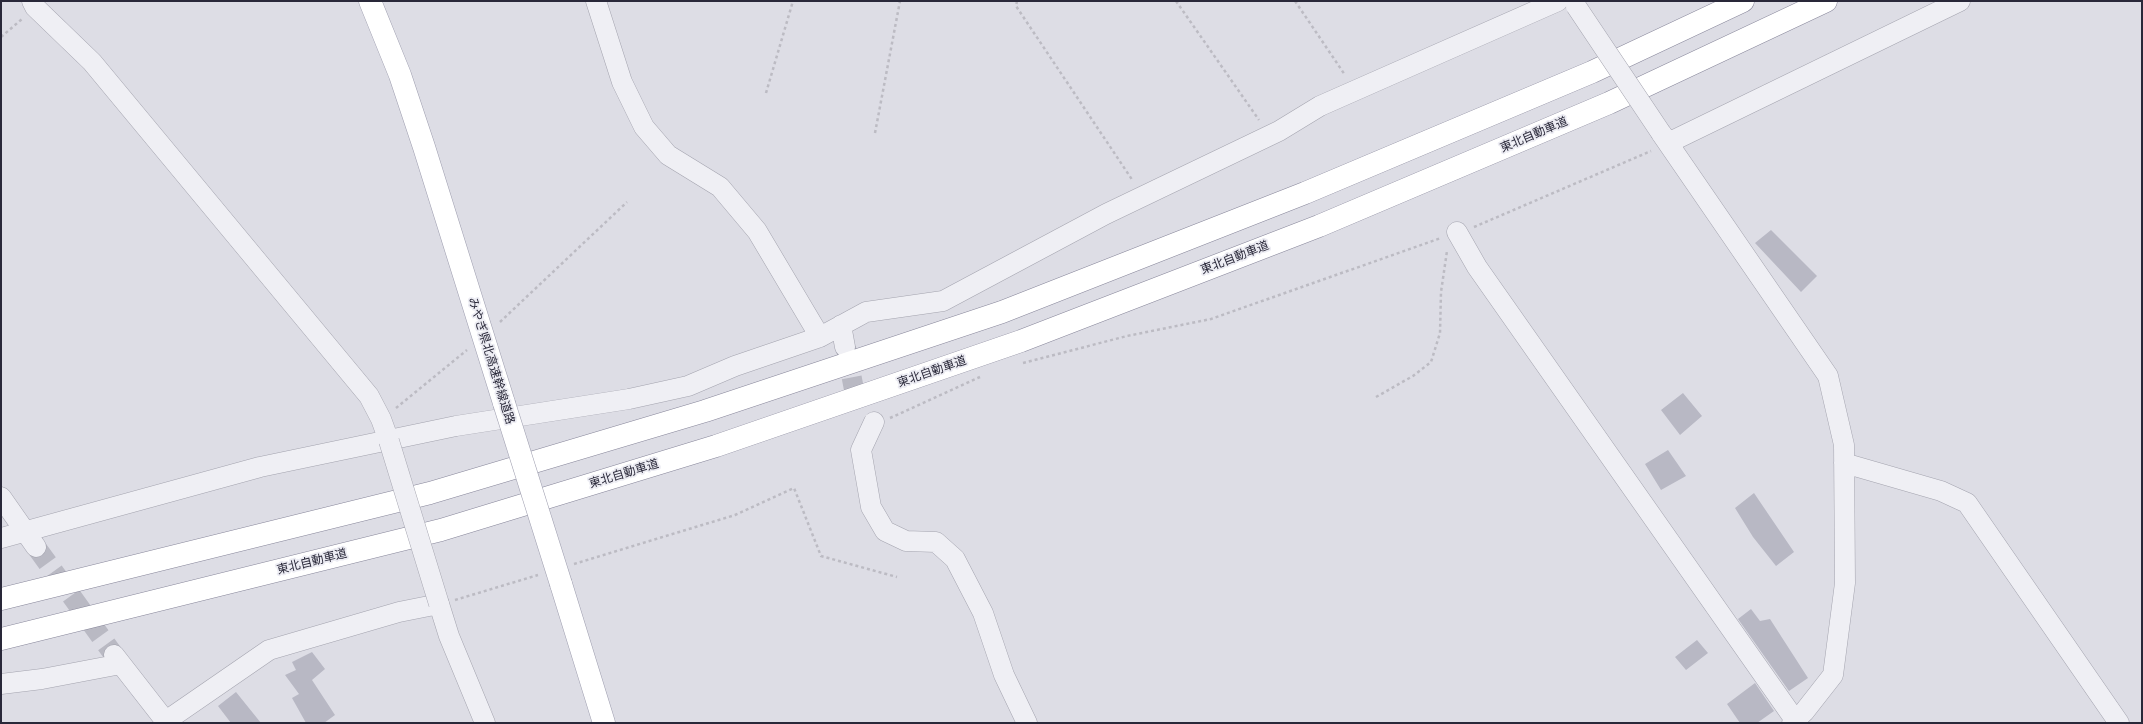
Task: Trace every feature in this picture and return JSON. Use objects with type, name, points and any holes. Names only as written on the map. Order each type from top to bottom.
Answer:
[{"type":"main road","name":"みやぎ県北高速幹線道路","points":[[370,1],[400,75],[422,140],[604,723]]},
{"type":"main road","points":[[1,599],[437,490],[705,412],[1002,312],[1306,193],[1592,72],[1742,1]]},
{"type":"main road","name":"東北自動車道","points":[[1,639],[441,530],[716,446],[1021,341],[1319,226],[1573,118],[1826,1]]},
{"type":"street","points":[[596,1],[622,82],[644,127],[668,155],[720,187],[752,226],[820,337]]},
{"type":"street","points":[[1665,138],[1960,1]]},
{"type":"street","points":[[36,3],[92,62],[369,396],[381,419],[389,441],[450,636],[485,723]]},
{"type":"street","points":[[1,538],[30,539],[260,467],[456,426],[629,399],[688,386],[735,366],[820,337],[866,312],[943,301],[1106,214],[1270,136],[1320,106],[1568,3],[1665,138],[1828,376],[1844,445],[1845,583],[1833,674],[1804,712],[1794,722],[1482,274],[1457,232]]},
{"type":"street","points":[[841,325],[845,346]]},
{"type":"street","points":[[874,422],[860,450],[871,507],[885,531],[906,541],[936,542],[955,558],[983,613],[1004,674],[1027,723]]},
{"type":"street","points":[[1844,463],[1941,492],[1967,503],[2119,723]]},
{"type":"street","points":[[1,497],[30,539]]},
{"type":"street","points":[[1,684],[42,679],[118,659],[167,722],[269,650],[399,612],[439,604]]},
{"type":"path","points":[[766,93],[793,1]]},
{"type":"path","points":[[875,133],[900,1]]},
{"type":"path","points":[[1017,1],[1016,6],[1144,196]]},
{"type":"path","points":[[1176,1],[1270,136]]},
{"type":"path","points":[[1295,1],[1356,91]]},
{"type":"path","points":[[1,37],[36,3]]},
{"type":"path","points":[[1022,363],[1127,336],[1211,319],[1457,232],[1665,138]]},
{"type":"path","points":[[500,322],[627,202]]},
{"type":"path","points":[[1376,397],[1413,376],[1430,362],[1440,333],[1441,292],[1446,254],[1457,232]]},
{"type":"path","points":[[381,419],[467,350]]},
{"type":"path","points":[[874,422],[889,418],[985,375]]},
{"type":"path","points":[[439,604],[558,574],[735,515],[794,488],[821,556],[897,577]]},
{"type":"building","points":[[1771,230],[1817,276],[1801,292],[1755,243]]},
{"type":"building","points":[[1683,393],[1702,416],[1680,435],[1661,410]]},
{"type":"building","points":[[1668,450],[1686,476],[1661,490],[1645,464]]},
{"type":"building","points":[[1754,493],[1794,552],[1776,566],[1753,537],[1735,508]]},
{"type":"building","points":[[1751,609],[1760,621],[1770,619],[1808,678],[1789,691],[1738,619]]},
{"type":"building","points":[[1697,640],[1708,653],[1686,670],[1675,657]]},
{"type":"building","points":[[312,652],[325,669],[312,680],[335,715],[324,723],[306,723],[292,698],[299,694],[285,675],[296,670],[292,662]]},
{"type":"building","points":[[1755,683],[1774,711],[1757,723],[1740,723],[1727,704]]},
{"type":"building","points":[[236,692],[261,723],[231,723],[218,706]]},
{"type":"tunnel","points":[[846,348],[857,405]]},
{"type":"tunnel","points":[[36,547],[114,655]]}]
